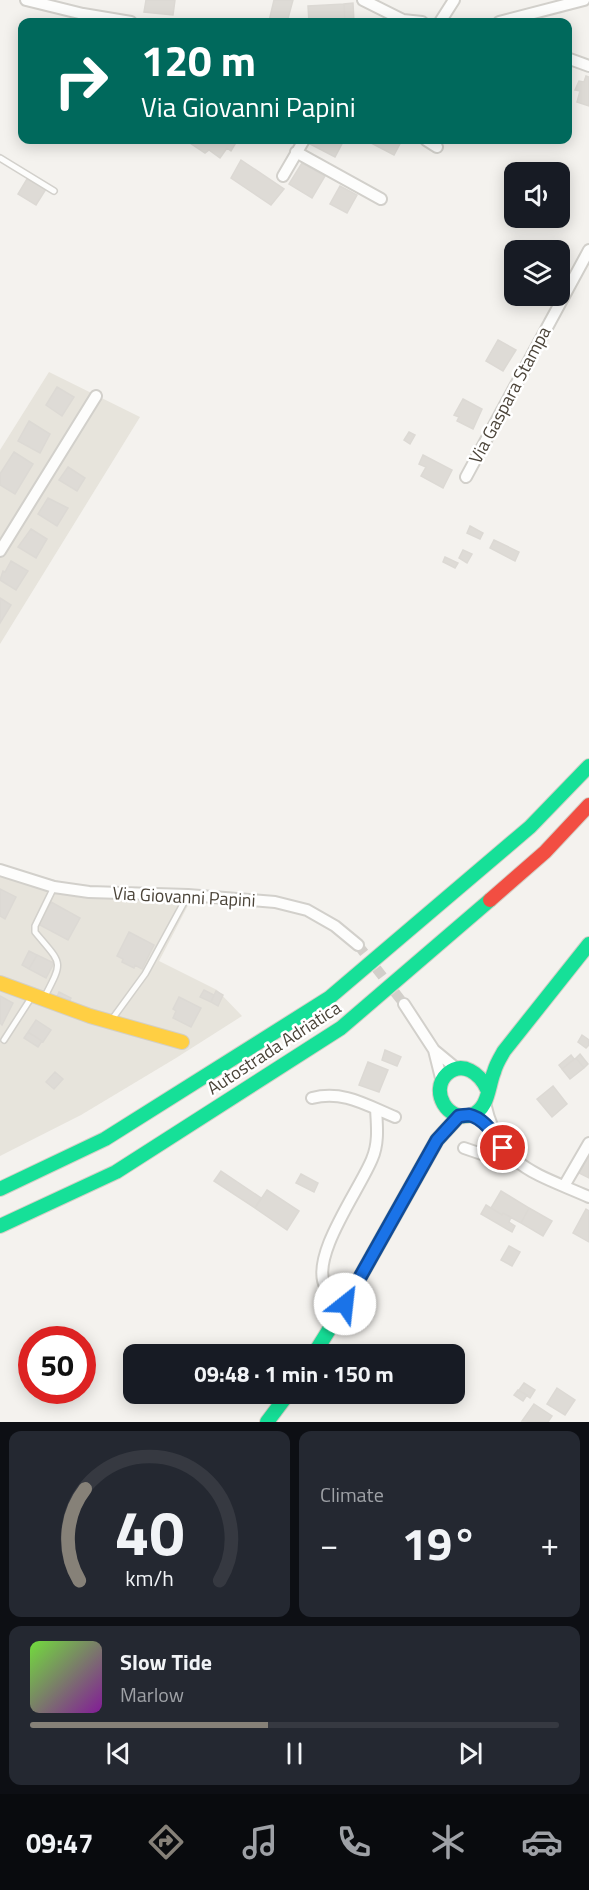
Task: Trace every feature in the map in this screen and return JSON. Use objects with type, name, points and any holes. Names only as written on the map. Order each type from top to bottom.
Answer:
[{"type":"main road","name":"Autostrada Adriatica","points":[[0,1189],[105,1138],[329,998],[530,827],[589,766]]},
{"type":"main road","name":"Autostrada Adriatica","points":[[0,1226],[116,1172],[341,1028],[545,852],[589,805]]},
{"type":"main road","points":[[320,1344],[437,1140],[444,1107],[440,1095],[442,1082],[446,1076],[484,1065],[503,1052],[589,944]]},
{"type":"main road","points":[[0,983],[37,999],[109,1023],[182,1042]]},
{"type":"main road","points":[[437,1140],[465,1116],[476,1113],[486,1096],[503,1052]]},
{"type":"main road","points":[[464,1069],[482,1076],[486,1096]]},
{"type":"main road","points":[[444,1107],[465,1116]]},
{"type":"main road","points":[[267,1422],[280,1404]]},
{"type":"street","points":[[26,0],[107,18]]},
{"type":"street","points":[[363,0],[394,18]]},
{"type":"street","points":[[443,18],[454,0]]},
{"type":"street","points":[[514,18],[584,0]]},
{"type":"street","points":[[572,60],[589,66]]},
{"type":"street","points":[[283,176],[301,144]]},
{"type":"street","points":[[432,144],[437,147]]},
{"type":"street","points":[[296,152],[381,199]]},
{"type":"street","name":"Via Gaspara Stampa","points":[[466,477],[589,249]]},
{"type":"street","points":[[0,551],[96,396]]},
{"type":"street","name":"Via Giovanni Papini","points":[[0,870],[54,887],[89,892],[188,895],[275,902],[307,910],[335,926],[358,945]]},
{"type":"street","points":[[404,1004],[434,1050],[442,1082]]},
{"type":"street","points":[[434,1050],[464,1069]]},
{"type":"street","points":[[312,1098],[328,1094],[344,1096],[395,1117]]},
{"type":"street","points":[[486,1096],[494,1133],[503,1148],[516,1161],[532,1172],[589,1197]]},
{"type":"street","points":[[345,1304],[334,1298],[325,1286],[321,1270],[326,1248],[373,1158],[378,1136],[376,1109]]},
{"type":"street","points":[[465,1116],[481,1122],[494,1133]]},
{"type":"street","points":[[564,1186],[589,1143]]},
{"type":"street","points":[[464,1148],[502,1161],[516,1161]]},
{"type":"lane","points":[[0,158],[54,191]]},
{"type":"lane","points":[[4,1040],[58,969],[58,960],[35,932],[34,926],[54,887]]},
{"type":"lane","points":[[109,1023],[145,974],[188,895]]},
{"type":"shaded area","points":[[49,372],[140,417],[0,644],[0,450]]},
{"type":"shaded area","points":[[0,865],[66,883],[196,890],[159,961],[217,990],[242,1016],[81,1115],[0,1156]]},
{"type":"building","points":[[146,0],[175,0],[173,15],[144,12]]},
{"type":"building","points":[[274,0],[293,0],[288,18],[270,18]]},
{"type":"building","points":[[353,3],[354,18],[345,18],[344,4]]},
{"type":"building","points":[[344,4],[345,18],[309,18],[308,6]]},
{"type":"building","points":[[586,76],[589,77],[589,106],[577,102],[580,91],[575,90],[579,81],[584,82]]},
{"type":"building","points":[[192,144],[235,144],[231,151],[227,148],[220,158],[209,150],[205,153]]},
{"type":"building","points":[[310,144],[342,144],[335,157]]},
{"type":"building","points":[[373,144],[400,144],[394,155]]},
{"type":"building","points":[[241,160],[284,189],[271,205],[231,178]]},
{"type":"building","points":[[302,163],[325,176],[312,198],[289,184]]},
{"type":"building","points":[[27,179],[46,189],[36,205],[18,194]]},
{"type":"building","points":[[340,186],[357,195],[347,213],[330,204]]},
{"type":"building","points":[[498,340],[516,350],[503,371],[486,361]]},
{"type":"building","points":[[57,387],[74,397],[62,416],[46,405]]},
{"type":"building","points":[[463,399],[482,409],[473,429],[457,421],[459,417],[454,415]]},
{"type":"building","points":[[29,421],[50,434],[40,453],[18,441]]},
{"type":"building","points":[[409,432],[415,435],[410,444],[404,440]]},
{"type":"building","points":[[14,452],[33,464],[15,494],[0,485],[0,474]]},
{"type":"building","points":[[423,455],[452,470],[443,488],[421,476],[426,467],[419,464]]},
{"type":"building","points":[[68,467],[85,478],[77,491],[59,480]]},
{"type":"building","points":[[48,498],[68,508],[57,526],[38,514]]},
{"type":"building","points":[[470,526],[483,533],[480,539],[467,533]]},
{"type":"building","points":[[31,529],[47,539],[36,558],[18,547]]},
{"type":"building","points":[[494,540],[519,552],[515,561],[490,548]]},
{"type":"building","points":[[463,550],[472,554],[467,563],[459,558]]},
{"type":"building","points":[[445,557],[458,563],[455,568],[443,562]]},
{"type":"building","points":[[11,561],[28,571],[16,590],[0,580],[3,571],[5,572]]},
{"type":"building","points":[[0,598],[11,605],[0,623]]},
{"type":"building","points":[[0,889],[16,897],[5,919],[0,916]]},
{"type":"building","points":[[51,902],[80,918],[68,940],[38,924]]},
{"type":"building","points":[[129,932],[154,945],[142,969],[122,962],[123,959],[117,956]]},
{"type":"building","points":[[29,951],[37,955],[29,969],[22,965]]},
{"type":"building","points":[[37,955],[54,963],[46,978],[29,969]]},
{"type":"building","points":[[204,990],[214,995],[211,1002],[200,997]]},
{"type":"building","points":[[216,991],[223,995],[218,1006],[211,1002]]},
{"type":"building","points":[[59,992],[71,998],[69,1002],[57,997]]},
{"type":"building","points":[[0,996],[13,1003],[2,1025],[0,1023]]},
{"type":"building","points":[[179,997],[201,1008],[191,1027],[173,1018],[176,1011],[173,1009]]},
{"type":"building","points":[[36,1020],[51,1030],[43,1042],[28,1032]]},
{"type":"building","points":[[28,1032],[42,1041],[38,1047],[24,1038]]},
{"type":"building","points":[[582,1035],[589,1040],[586,1048],[578,1042]]},
{"type":"building","points":[[385,1050],[401,1057],[397,1066],[382,1060]]},
{"type":"building","points":[[580,1054],[588,1064],[584,1068],[576,1058]]},
{"type":"building","points":[[571,1055],[574,1059],[562,1069],[559,1065]]},
{"type":"building","points":[[576,1058],[584,1068],[570,1079],[562,1069]]},
{"type":"building","points":[[368,1062],[388,1070],[379,1092],[359,1085]]},
{"type":"building","points":[[55,1072],[63,1079],[54,1089],[46,1082]]},
{"type":"building","points":[[553,1086],[567,1104],[552,1117],[537,1099]]},
{"type":"building","points":[[589,1153],[589,1178],[577,1172]]},
{"type":"building","points":[[221,1171],[261,1198],[255,1208],[214,1181]]},
{"type":"building","points":[[301,1174],[318,1183],[314,1192],[296,1183]]},
{"type":"building","points":[[267,1190],[299,1211],[287,1230],[255,1208]]},
{"type":"building","points":[[501,1191],[529,1208],[521,1223],[491,1208]]},
{"type":"building","points":[[486,1205],[502,1215],[503,1213],[511,1217],[509,1222],[515,1226],[512,1232],[481,1214]]},
{"type":"building","points":[[529,1208],[552,1221],[543,1236],[521,1223]]},
{"type":"building","points":[[586,1209],[589,1211],[589,1242],[573,1233]]},
{"type":"building","points":[[509,1246],[520,1252],[512,1266],[501,1260]]},
{"type":"building","points":[[524,1383],[535,1390],[530,1398],[519,1390]]},
{"type":"building","points":[[557,1388],[575,1400],[565,1415],[547,1404]]},
{"type":"building","points":[[518,1390],[527,1395],[523,1401],[514,1395]]},
{"type":"building","points":[[534,1404],[552,1416],[548,1422],[522,1421]]},
{"type":"tunnel","points":[[358,945],[404,1004]]},
{"type":"traffic: fast","points":[[0,1189],[105,1139],[329,998],[530,827],[589,766]]},
{"type":"traffic: fast","points":[[0,1226],[116,1172],[341,1028],[490,900]]},
{"type":"traffic: fast","points":[[487,1089],[475,1074],[459,1068],[447,1074],[440,1089],[444,1104],[455,1114],[463,1116],[477,1112],[485,1102],[496,1066],[504,1051],[589,944]]},
{"type":"traffic: fast","points":[[320,1344],[437,1140],[459,1116]]},
{"type":"traffic: fast","points":[[267,1422],[280,1404]]},
{"type":"traffic: slow","points":[[0,983],[90,1016],[182,1042]]},
{"type":"traffic: jam","points":[[490,900],[545,852],[589,805]]},
{"type":"route","points":[[345,1304],[437,1140],[459,1116],[470,1115],[481,1122],[494,1133],[503,1148]]}]
